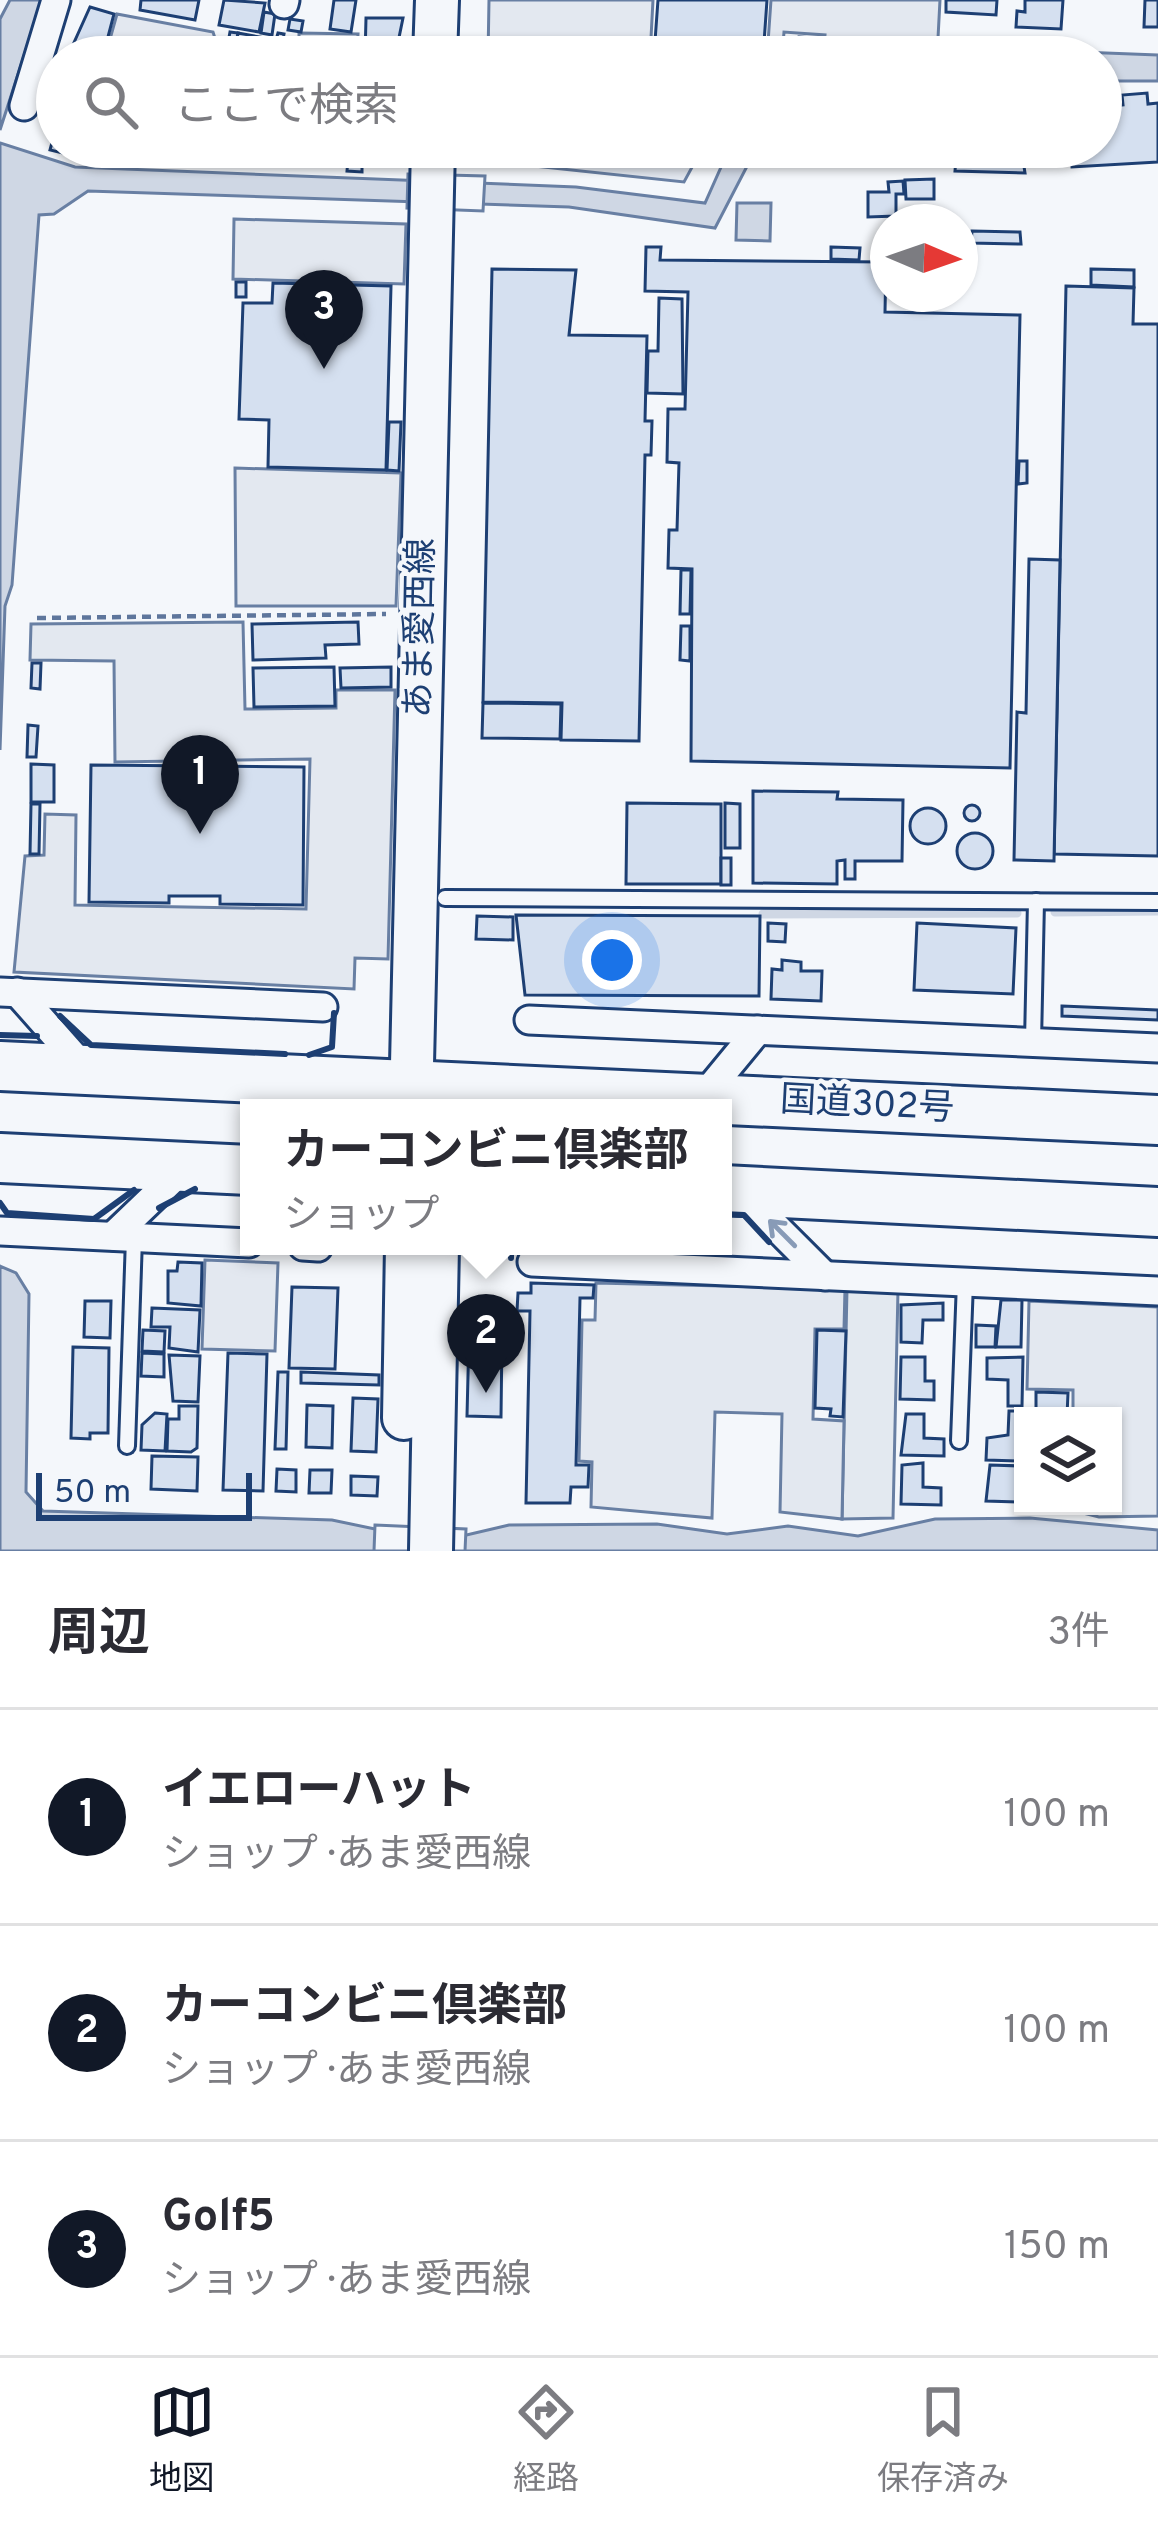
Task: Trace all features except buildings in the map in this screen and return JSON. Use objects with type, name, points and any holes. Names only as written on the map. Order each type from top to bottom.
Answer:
[{"type":"highway","name":"国道302号","points":[[0,1066],[419,1098]]},
{"type":"highway","points":[[0,1090],[419,1098]]},
{"type":"highway","points":[[916,1108],[1158,1105]]},
{"type":"highway","name":"国道302号","points":[[732,1111],[916,1108],[1158,1120]]},
{"type":"highway","points":[[732,1112],[1158,1144]]},
{"type":"highway","points":[[0,1134],[240,1145]]},
{"type":"highway","points":[[0,1157],[240,1170]]},
{"type":"highway","points":[[0,1170],[185,1167]]},
{"type":"highway","points":[[732,1182],[1158,1186]]},
{"type":"highway","points":[[732,1182],[1158,1226]]},
{"type":"highway","points":[[913,1200],[1158,1211]]},
{"type":"main road","points":[[436,36],[437,0]]},
{"type":"main road","points":[[464,36],[465,0]]},
{"type":"main road","name":"あま愛西線","points":[[419,1098],[446,898],[447,177]]},
{"type":"main road","name":"あま愛西線","points":[[419,1098],[447,177]]},
{"type":"main road","points":[[407,1255],[417,1539]]},
{"type":"main road","points":[[417,1539],[436,1255]]},
{"type":"street","points":[[45,36],[56,0]]},
{"type":"street","points":[[24,106],[36,66]]},
{"type":"street","points":[[8,992],[323,1007]]},
{"type":"street","points":[[8,992],[86,1070]]},
{"type":"street","points":[[529,1020],[1158,1048]]},
{"type":"street","points":[[719,1099],[758,1030]]},
{"type":"street","points":[[123,1237],[185,1167]]},
{"type":"street","points":[[732,1186],[825,1276]]},
{"type":"street","points":[[0,1231],[240,1243]]},
{"type":"street","points":[[532,1262],[1158,1291]]},
{"type":"lane","points":[[446,898],[1158,902]]},
{"type":"lane","points":[[1033,1042],[1036,901]]},
{"type":"lane","points":[[123,1237],[127,1446]]},
{"type":"lane","points":[[959,1441],[964,1282]]},
{"type":"path","points":[[38,618],[400,614]]},
{"type":"shaded area","points":[[10,0],[42,0],[0,130],[0,19]]},
{"type":"shaded area","points":[[489,0],[653,0],[651,36],[488,36]]},
{"type":"shaded area","points":[[771,0],[940,0],[938,36],[784,32],[784,36],[768,36]]},
{"type":"shaded area","points":[[117,14],[213,32],[214,36],[111,36]]},
{"type":"shaded area","points":[[299,33],[358,34],[358,36]]},
{"type":"shaded area","points":[[1122,54],[1158,55],[1158,81],[1122,81]]},
{"type":"shaded area","points":[[0,143],[36,155],[36,168],[576,187],[705,203],[721,168],[746,168],[715,228],[569,207],[88,191],[54,214],[39,215],[12,585],[5,606],[0,750]]},
{"type":"shaded area","points":[[553,168],[692,168],[684,182]]},
{"type":"shaded area","points":[[737,203],[771,203],[770,241],[736,240]]},
{"type":"shaded area","points":[[234,219],[406,224],[404,284],[233,279]]},
{"type":"shaded area","points":[[235,468],[401,473],[396,606],[236,606]]},
{"type":"shaded area","points":[[243,622],[245,709],[336,708],[336,690],[395,690],[388,959],[355,958],[354,989],[14,972],[25,856],[44,855],[45,814],[76,815],[75,905],[306,909],[310,759],[115,762],[114,661],[30,660],[31,624]]},
{"type":"shaded area","points":[[205,1260],[278,1263],[275,1351],[202,1349]]},
{"type":"shaded area","points":[[0,1266],[16,1273],[29,1294],[26,1492],[43,1511],[332,1520],[394,1533],[458,1537],[509,1525],[657,1524],[727,1534],[788,1526],[858,1536],[935,1519],[1030,1518],[1158,1530],[1158,1551],[0,1551]]},
{"type":"shaded area","points":[[596,1283],[845,1289],[844,1329],[815,1329],[813,1419],[844,1421],[842,1519],[780,1512],[782,1414],[715,1412],[712,1518],[591,1507],[592,1462],[579,1461],[582,1320],[595,1320]]},
{"type":"shaded area","points":[[847,1289],[898,1290],[893,1518],[842,1519]]},
{"type":"shaded area","points":[[1029,1301],[1158,1307],[1158,1516],[1091,1515],[1122,1515],[1122,1407],[1073,1407],[1073,1390],[1027,1389]]},
{"type":"pier","points":[[408,174],[485,176],[483,211],[407,208]]},
{"type":"pier","points":[[375,1525],[466,1529],[465,1551],[374,1551]]},
{"type":"waterway","points":[[1055,912],[1158,911]]},
{"type":"waterway","points":[[763,914],[1017,913]]},
{"type":"wall","points":[[309,1055],[332,1047],[334,1013]]},
{"type":"wall","points":[[60,1016],[91,1045],[285,1054]]},
{"type":"wall","points":[[0,1035],[37,1036]]},
{"type":"wall","points":[[159,1208],[195,1189]]},
{"type":"wall","points":[[0,1203],[7,1213],[94,1219],[134,1190]]},
{"type":"wall","points":[[732,1214],[744,1215],[769,1242]]},
{"type":"place","name":"Golf5","points":[[324,369]]},
{"type":"place","name":"イエローハット","points":[[200,834]]},
{"type":"place","name":"カーコンビニ倶楽部","points":[[486,1393]]}]
